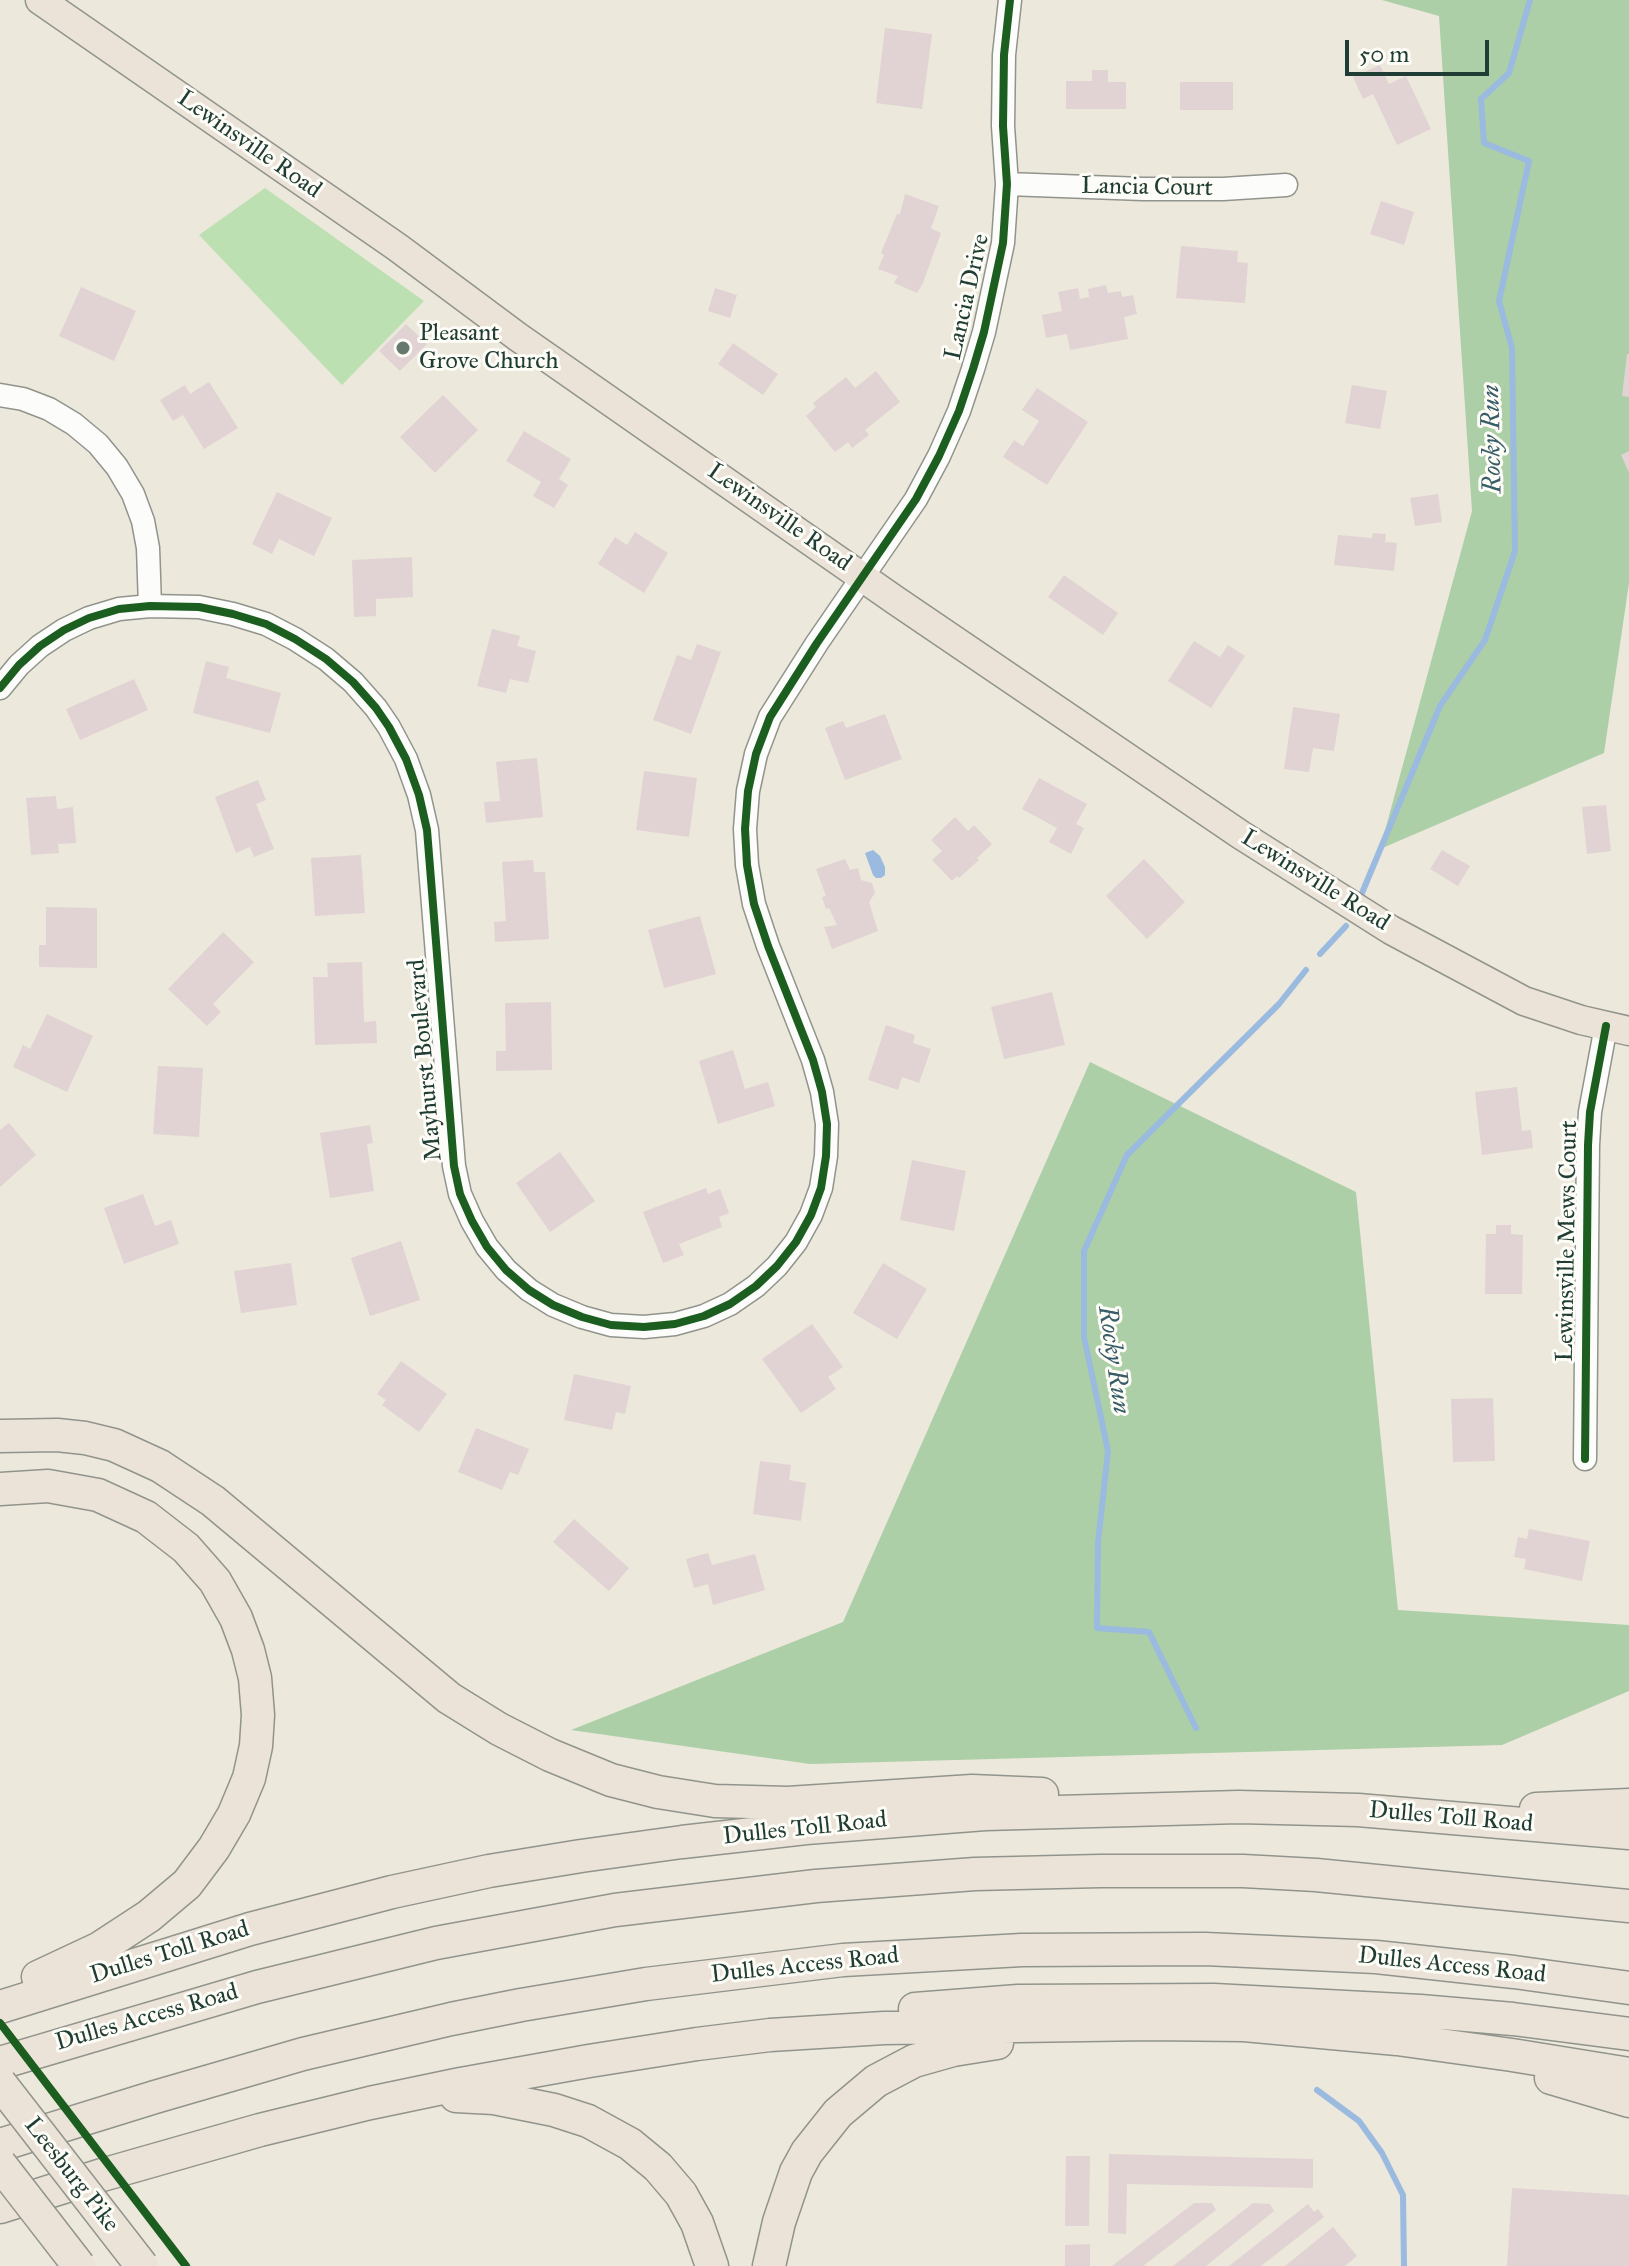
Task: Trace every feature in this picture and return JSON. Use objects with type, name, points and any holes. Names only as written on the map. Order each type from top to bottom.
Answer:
[{"type":"highway","points":[[0,1436],[26,1434],[85,1438],[124,1449],[160,1466],[213,1501],[449,1698],[499,1729],[550,1755],[611,1780],[658,1792],[715,1801],[788,1803],[997,1791],[1177,1807]]},
{"type":"highway","points":[[0,1489],[48,1486],[98,1495],[146,1517],[186,1548],[215,1581],[236,1618],[255,1678],[258,1715],[256,1746],[249,1778],[239,1802],[214,1848],[187,1884],[149,1916],[100,1948],[33,1979],[0,2000]]},
{"type":"highway","points":[[1409,1814],[1629,1805]]},
{"type":"highway","name":"Dulles Toll Road","points":[[0,2007],[196,1945],[392,1892],[525,1865],[821,1826],[949,1816],[1177,1807],[1306,1808],[1629,1833]]},
{"type":"highway","points":[[1409,1814],[1629,1850]]},
{"type":"highway","name":"Dulles Access Road","points":[[0,2063],[257,1987],[436,1943],[615,1910],[816,1886],[975,1874],[1243,1871],[1330,1876],[1629,1906]]},
{"type":"highway","name":"Dulles Access Road","points":[[0,2145],[262,2066],[437,2022],[646,1984],[843,1960],[1022,1950],[1205,1949],[1376,1957],[1629,1988]]},
{"type":"highway","points":[[0,2207],[229,2138],[370,2103],[589,2061],[770,2035],[911,2009],[1018,2001],[1214,2000],[1332,2005],[1513,2019],[1629,2034]]},
{"type":"highway","points":[[769,2266],[787,2195],[807,2152],[838,2113],[876,2081],[914,2061],[963,2048],[1150,2024]]},
{"type":"highway","points":[[770,2035],[884,2028],[1244,2025],[1397,2039],[1629,2074]]},
{"type":"highway","points":[[1397,2039],[1629,2101]]},
{"type":"highway","name":"Leesburg Pike","points":[[0,2083],[142,2266]]},
{"type":"highway","points":[[370,2103],[441,2096],[494,2098],[554,2110],[602,2127],[644,2154],[681,2194],[697,2223],[712,2266]]},
{"type":"highway","name":"Leesburg Pike","points":[[0,2164],[79,2266]]},
{"type":"main road","name":"Lewinsville Road","points":[[40,0],[397,247],[518,337],[1241,835],[1391,930],[1524,1001],[1581,1020],[1618,1028]]},
{"type":"street","name":"Lancia Drive","points":[[863,576],[916,499],[939,456],[959,411],[984,332],[1000,258],[1007,203],[1003,126],[1004,55],[1010,0]]},
{"type":"street","name":"Lancia Court","points":[[1007,184],[1143,189],[1286,185]]},
{"type":"street","points":[[0,395],[23,399],[49,409],[74,424],[98,444],[117,467],[133,494],[143,521],[148,548],[150,606]]},
{"type":"street","name":"Mayhurst Boulevard","points":[[0,688],[19,665],[64,630],[119,609],[150,606],[199,607],[266,624],[326,659],[353,682],[376,708],[406,759],[427,830],[454,1166],[460,1194],[472,1221],[487,1247],[506,1270],[553,1305],[611,1325],[644,1327],[675,1324],[730,1304],[756,1286],[796,1242],[821,1188],[827,1124],[822,1092],[813,1060],[754,904],[745,829],[756,754],[770,717],[863,576]]},
{"type":"street","name":"Lewinsville Mews Court","points":[[1585,1459],[1590,1112],[1618,1028]]},
{"type":"green space","points":[[1382,0],[1629,0],[1629,583],[1604,753],[1380,849],[1472,511],[1439,16]]},
{"type":"green space","points":[[265,188],[424,301],[342,385],[199,235]]},
{"type":"green space","points":[[1090,1062],[1356,1192],[1398,1610],[1629,1625],[1629,1691],[1502,1745],[810,1764],[571,1730],[843,1622]]},
{"type":"water","points":[[873,850],[885,867],[885,875],[881,878],[873,875],[865,853]]},
{"type":"building","points":[[885,28],[932,34],[922,109],[876,103]]},
{"type":"building","points":[[1380,65],[1389,84],[1406,76],[1431,129],[1397,145],[1373,94],[1363,99],[1353,77]]},
{"type":"building","points":[[1092,70],[1108,70],[1108,82],[1126,82],[1126,109],[1066,109],[1066,81],[1092,81]]},
{"type":"building","points":[[1180,82],[1233,82],[1233,110],[1180,110]]},
{"type":"building","points":[[905,194],[939,206],[931,228],[941,233],[917,293],[894,283],[898,276],[878,269],[884,255],[881,253],[897,214],[900,214]]},
{"type":"building","points":[[1381,201],[1414,212],[1404,245],[1370,234]]},
{"type":"building","points":[[1181,246],[1238,251],[1237,262],[1248,263],[1245,303],[1176,298]]},
{"type":"building","points":[[1106,285],[1108,293],[1121,291],[1122,297],[1133,295],[1137,314],[1124,317],[1128,339],[1070,350],[1067,334],[1046,338],[1042,315],[1062,311],[1058,292],[1078,288],[1080,299],[1089,297],[1088,289]]},
{"type":"building","points":[[81,287],[136,311],[114,361],[59,336]]},
{"type":"building","points":[[715,288],[737,295],[730,318],[708,311]]},
{"type":"building","name":"Pleasant Grove Church","points":[[406,324],[427,344],[400,371],[379,351]]},
{"type":"building","points":[[733,343],[778,374],[763,395],[718,364]]},
{"type":"building","points":[[1629,354],[1629,397],[1622,396]]},
{"type":"building","points":[[876,371],[900,402],[865,430],[869,435],[852,448],[848,442],[835,452],[806,416],[816,407],[813,403],[846,377],[855,388]]},
{"type":"building","points":[[209,382],[238,428],[204,449],[183,415],[173,421],[160,400],[185,385],[190,394]]},
{"type":"building","points":[[1352,385],[1387,391],[1380,429],[1345,423]]},
{"type":"building","points":[[1037,388],[1088,422],[1047,485],[1003,457],[1014,440],[1023,446],[1039,421],[1022,410]]},
{"type":"building","points":[[443,395],[478,430],[435,473],[400,437]]},
{"type":"building","points":[[524,431],[571,459],[559,479],[568,485],[554,508],[533,496],[541,482],[506,461]]},
{"type":"building","points":[[1629,451],[1629,473],[1621,455]]},
{"type":"building","points":[[277,492],[332,518],[314,556],[279,539],[272,554],[252,544]]},
{"type":"building","points":[[1438,494],[1442,522],[1415,526],[1410,498]]},
{"type":"building","points":[[635,532],[668,553],[644,593],[598,564],[615,537],[627,545]]},
{"type":"building","points":[[1373,533],[1386,534],[1385,542],[1397,543],[1394,571],[1334,565],[1338,535],[1372,538]]},
{"type":"building","points":[[412,557],[413,597],[376,599],[376,616],[354,617],[352,560]]},
{"type":"building","points":[[1064,575],[1118,613],[1103,635],[1048,597]]},
{"type":"building","points":[[492,629],[520,636],[517,646],[536,651],[528,683],[510,679],[506,693],[477,686]]},
{"type":"building","points":[[1194,641],[1220,657],[1228,645],[1245,656],[1211,708],[1168,681]]},
{"type":"building","points":[[697,644],[721,652],[691,734],[653,720],[677,655],[691,660]]},
{"type":"building","points":[[206,661],[229,667],[226,678],[281,693],[270,733],[193,713]]},
{"type":"building","points":[[134,679],[148,710],[80,740],[66,709]]},
{"type":"building","points":[[1293,707],[1340,714],[1334,751],[1313,748],[1309,772],[1284,769]]},
{"type":"building","points":[[885,714],[902,759],[845,780],[825,728],[843,721],[846,728]]},
{"type":"building","points":[[537,758],[543,817],[486,823],[484,802],[500,801],[496,762]]},
{"type":"building","points":[[644,771],[697,778],[689,837],[636,830]]},
{"type":"building","points":[[1039,778],[1087,804],[1076,824],[1084,828],[1071,854],[1049,842],[1057,828],[1022,809]]},
{"type":"building","points":[[258,780],[266,800],[256,804],[274,849],[254,857],[250,847],[236,853],[215,797]]},
{"type":"building","points":[[56,796],[57,809],[73,807],[76,843],[58,844],[59,853],[31,855],[26,798]]},
{"type":"building","points":[[1606,805],[1611,851],[1587,854],[1582,807]]},
{"type":"building","points":[[955,817],[968,831],[974,825],[992,844],[977,858],[979,860],[952,881],[932,860],[942,851],[931,840]]},
{"type":"building","points":[[1442,850],[1470,866],[1458,886],[1430,869]]},
{"type":"building","points":[[361,855],[365,913],[315,916],[311,858]]},
{"type":"building","points":[[845,859],[850,870],[858,868],[861,880],[872,883],[875,893],[869,902],[878,931],[832,949],[824,927],[837,925],[829,908],[826,909],[822,897],[826,896],[816,869]]},
{"type":"building","points":[[1144,859],[1185,902],[1147,939],[1106,896]]},
{"type":"building","points":[[533,860],[534,872],[545,872],[549,939],[495,942],[494,922],[506,921],[502,862]]},
{"type":"building","points":[[46,907],[97,908],[97,968],[39,967],[39,945],[46,945]]},
{"type":"building","points":[[700,916],[716,974],[664,988],[648,930]]},
{"type":"building","points":[[223,932],[254,962],[213,1004],[221,1012],[207,1026],[168,989]]},
{"type":"building","points":[[362,962],[364,1022],[376,1021],[377,1043],[315,1045],[313,977],[328,977],[327,963]]},
{"type":"building","points":[[1052,992],[1065,1045],[1004,1059],[991,1007]]},
{"type":"building","points":[[551,1002],[552,1070],[496,1071],[496,1051],[506,1051],[505,1003]]},
{"type":"building","points":[[47,1014],[93,1036],[67,1092],[13,1067],[23,1045],[30,1049]]},
{"type":"building","points":[[886,1025],[915,1035],[913,1043],[931,1049],[919,1083],[902,1077],[898,1090],[868,1080]]},
{"type":"building","points":[[733,1050],[745,1089],[768,1082],[775,1106],[718,1124],[699,1061]]},
{"type":"building","points":[[158,1066],[203,1068],[199,1137],[153,1134]]},
{"type":"building","points":[[1517,1087],[1522,1131],[1531,1130],[1533,1148],[1482,1155],[1475,1092]]},
{"type":"building","points":[[9,1123],[36,1155],[0,1187],[0,1130]]},
{"type":"building","points":[[370,1125],[373,1143],[367,1144],[374,1191],[330,1198],[320,1133]]},
{"type":"building","points":[[560,1152],[595,1201],[550,1232],[516,1183]]},
{"type":"building","points":[[912,1160],[966,1171],[954,1231],[900,1220]]},
{"type":"building","points":[[706,1188],[708,1194],[720,1189],[729,1213],[719,1217],[722,1227],[679,1244],[684,1255],[663,1263],[643,1212]]},
{"type":"building","points":[[143,1194],[155,1226],[171,1220],[179,1244],[124,1264],[104,1208]]},
{"type":"building","points":[[1496,1225],[1511,1225],[1511,1234],[1523,1235],[1522,1294],[1485,1294],[1486,1234],[1496,1234]]},
{"type":"building","points":[[401,1241],[420,1300],[370,1316],[351,1258]]},
{"type":"building","points":[[291,1263],[297,1305],[241,1313],[234,1271]]},
{"type":"building","points":[[883,1263],[927,1289],[897,1339],[853,1313]]},
{"type":"building","points":[[812,1324],[843,1367],[828,1377],[836,1389],[801,1413],[762,1359]]},
{"type":"building","points":[[401,1361],[447,1394],[419,1432],[382,1405],[386,1400],[377,1394]]},
{"type":"building","points":[[574,1374],[631,1386],[625,1414],[616,1412],[612,1430],[564,1420]]},
{"type":"building","points":[[1493,1398],[1495,1461],[1453,1462],[1451,1399]]},
{"type":"building","points":[[476,1428],[529,1449],[518,1475],[510,1472],[502,1490],[458,1472]]},
{"type":"building","points":[[760,1461],[791,1465],[789,1480],[806,1483],[801,1521],[753,1514]]},
{"type":"building","points":[[574,1519],[629,1568],[609,1591],[553,1542]]},
{"type":"building","points":[[1529,1529],[1590,1541],[1582,1581],[1524,1569],[1526,1559],[1514,1557],[1518,1537],[1527,1539]]},
{"type":"building","points":[[708,1553],[712,1565],[755,1554],[765,1590],[713,1605],[708,1584],[694,1588],[686,1559]]},
{"type":"building","points":[[1109,2154],[1313,2159],[1313,2188],[1127,2184],[1126,2234],[1108,2233]]},
{"type":"building","points":[[1066,2156],[1090,2156],[1089,2226],[1065,2226]]},
{"type":"building","points":[[1512,2188],[1629,2195],[1629,2266],[1507,2266]]},
{"type":"building","points":[[1194,2203],[1212,2203],[1216,2210],[1143,2266],[1112,2266]]},
{"type":"building","points":[[1253,2203],[1270,2204],[1274,2211],[1206,2266],[1173,2266]]},
{"type":"building","points":[[1308,2204],[1314,2212],[1318,2209],[1324,2217],[1261,2266],[1229,2266]]},
{"type":"building","points":[[1333,2227],[1357,2256],[1345,2266],[1285,2266]]},
{"type":"building","points":[[1090,2244],[1090,2266],[1065,2266],[1065,2245]]},
{"type":"waterway","name":"Rocky Run","points":[[1362,893],[1440,706],[1485,640],[1515,551],[1512,348],[1499,301],[1529,161],[1484,143],[1481,99],[1509,73],[1530,0]]},
{"type":"waterway","name":"Rocky Run","points":[[1320,954],[1346,926]]},
{"type":"waterway","name":"Rocky Run","points":[[1196,1728],[1149,1632],[1097,1628],[1098,1543],[1108,1451],[1084,1337],[1084,1251],[1127,1155],[1279,1004],[1306,970]]},
{"type":"waterway","name":"Rocky Run","points":[[1317,2090],[1359,2121],[1382,2153],[1403,2195],[1404,2266]]},
{"type":"cycle path","points":[[0,688],[19,665],[64,630],[119,609],[150,606],[199,607],[233,614],[266,624],[326,659],[353,682],[389,727],[406,759],[419,795],[427,830],[454,1166],[460,1194],[487,1247],[506,1270],[529,1290],[553,1305],[611,1325],[644,1327],[675,1324],[730,1304],[756,1286],[796,1242],[821,1188],[826,1156],[827,1124],[813,1060],[754,904],[745,829],[748,791],[756,754],[770,717],[916,499],[959,411],[973,369],[1003,243],[1007,184],[1003,126],[1004,55],[1010,0]]},
{"type":"cycle path","points":[[1585,1459],[1588,1145],[1590,1112],[1606,1026]]},
{"type":"cycle path","points":[[0,2023],[186,2266]]},
{"type":"place","name":"Pleasant Grove Church","points":[[403,348]]}]
